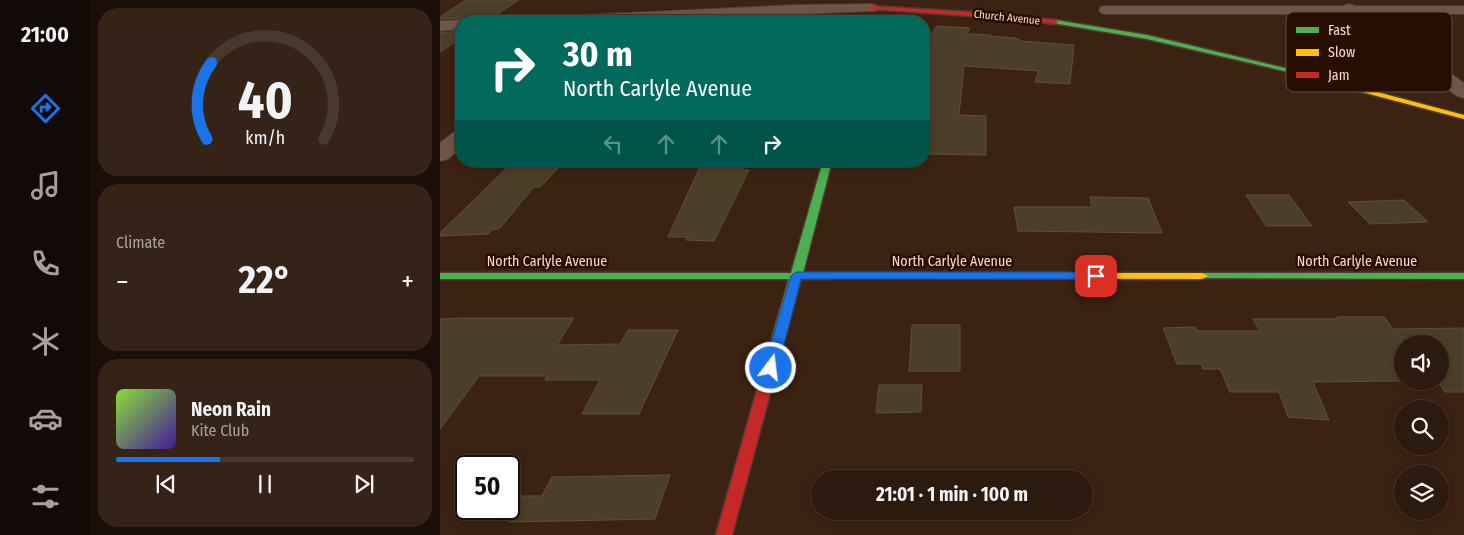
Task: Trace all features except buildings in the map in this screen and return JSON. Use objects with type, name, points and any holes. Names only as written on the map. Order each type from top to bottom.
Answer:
[{"type":"main road","name":"Church Avenue","points":[[871,10],[985,15],[1101,29],[1286,70]]},
{"type":"main road","name":"Church Avenue","points":[[1369,92],[1464,117]]},
{"type":"main road","points":[[724,535],[826,167]]},
{"type":"main road","name":"North Carlyle Avenue","points":[[440,276],[1464,276]]},
{"type":"street","points":[[603,15],[622,0]]},
{"type":"street","points":[[1337,0],[1355,12]]},
{"type":"street","points":[[1101,29],[1103,5],[1352,10],[1464,10]]},
{"type":"street","name":"Church Avenue","points":[[687,15],[795,9],[871,10]]},
{"type":"street","points":[[440,26],[455,25]]},
{"type":"street","points":[[1452,83],[1464,92]]},
{"type":"street","points":[[440,154],[455,141]]},
{"type":"traffic: fast","points":[[1055,22],[1147,37],[1286,69]]},
{"type":"traffic: fast","points":[[764,390],[826,167]]},
{"type":"traffic: fast","points":[[440,276],[831,276]]},
{"type":"traffic: fast","points":[[1202,276],[1464,276]]},
{"type":"traffic: slow","points":[[1371,92],[1464,117]]},
{"type":"traffic: slow","points":[[831,276],[1202,276]]},
{"type":"traffic: jam","points":[[871,8],[986,15],[1055,22]]},
{"type":"traffic: jam","points":[[724,535],[764,390]]},
{"type":"route","points":[[771,368],[796,276],[1096,276]]}]
